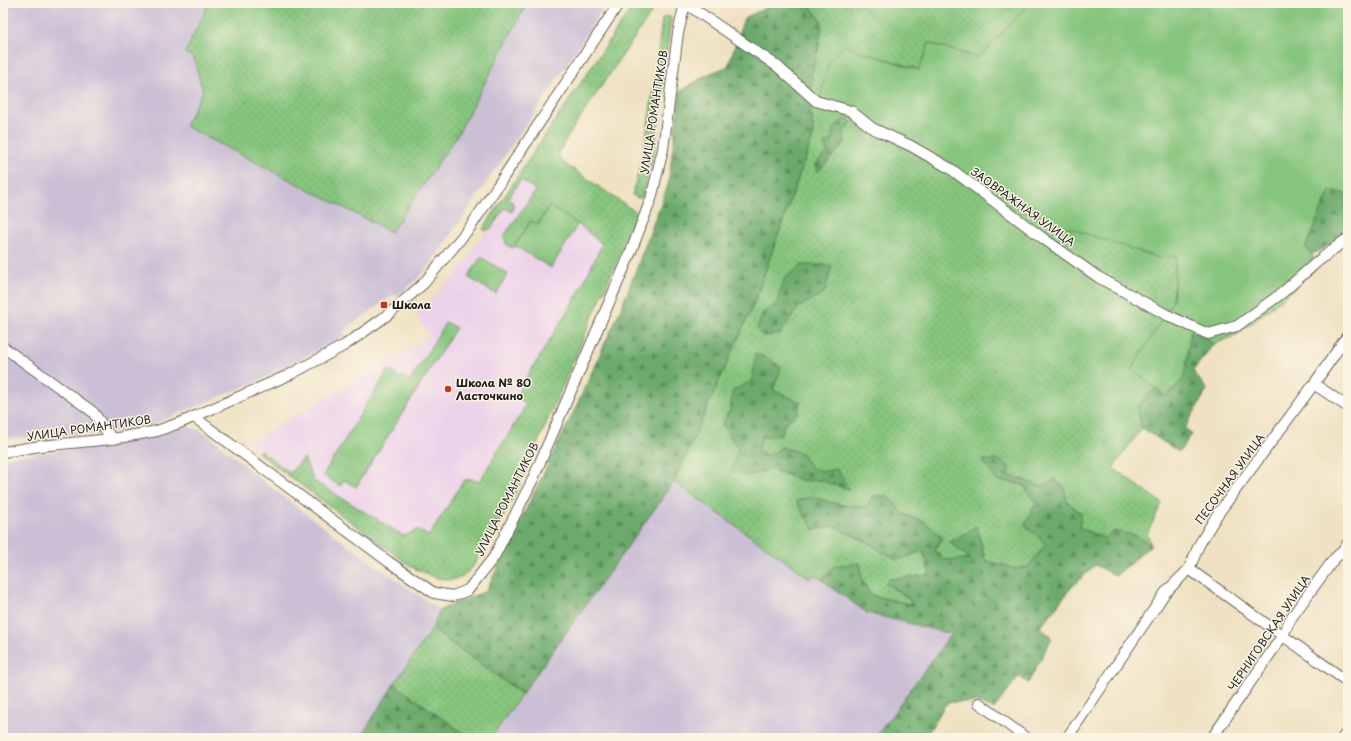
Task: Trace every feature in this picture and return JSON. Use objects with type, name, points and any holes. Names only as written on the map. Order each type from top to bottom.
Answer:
[{"type":"street","points":[[194,417],[291,374],[345,345],[390,313],[424,283],[471,226],[620,3]]},
{"type":"street","name":"УЛИЦА РОМАНТИКОВ","points":[[3,452],[157,431],[194,417],[370,548],[434,593],[453,596],[468,590],[494,557],[532,481],[630,254],[649,204],[663,149],[678,33],[685,3]]},
{"type":"street","name":"ЗАОВРАЖНАЯ УЛИЦА","points":[[685,3],[777,66],[816,101],[851,111],[872,128],[911,146],[951,169],[1044,239],[1098,277],[1165,314],[1208,334],[1237,326],[1282,293],[1317,262],[1344,241],[1348,242]]},
{"type":"street","name":"ПЕСОЧНАЯ УЛИЦА","points":[[1067,738],[1165,593],[1189,569],[1199,544],[1217,514],[1314,384],[1348,335]]},
{"type":"street","points":[[3,347],[93,412],[112,438]]},
{"type":"street","points":[[1314,384],[1348,407]]},
{"type":"street","name":"ЧЕРНИГОВСКАЯ УЛИЦА","points":[[1212,738],[1283,635],[1291,618],[1334,559],[1343,551],[1348,543]]},
{"type":"street","points":[[1189,569],[1348,682]]},
{"type":"street","points":[[979,704],[1026,738]]},
{"type":"street","points":[[1345,738],[1348,734]]},
{"type":"shaded area","points":[[3,3],[209,3],[185,53],[193,57],[203,91],[391,232],[458,134],[527,3],[607,3],[566,66],[432,262],[418,278],[397,296],[393,295],[343,331],[345,336],[258,381],[144,428],[107,433],[3,439]]},
{"type":"shaded area","name":"Школа № 80 Ласточкино","points":[[538,155],[632,216],[448,576],[290,473],[250,442],[430,337],[416,314],[456,275]]},
{"type":"shaded area","points":[[185,426],[200,430],[212,438],[270,487],[365,558],[440,610],[432,629],[360,738],[3,738],[3,458],[141,439]]},
{"type":"shaded area","points":[[674,482],[811,579],[815,575],[867,613],[951,634],[875,738],[491,738]]},
{"type":"green space","points":[[209,3],[527,3],[458,134],[391,232],[185,126],[203,91],[193,57],[185,53]]},
{"type":"green space","points":[[635,3],[653,3],[656,6],[571,131],[558,154],[561,161],[636,212],[633,224],[519,486],[500,523],[472,568],[462,577],[451,580],[437,578],[413,568],[258,453],[260,450],[290,473],[304,458],[314,481],[404,536],[417,530],[429,536],[464,480],[472,479],[479,482],[526,405],[519,398],[519,390],[579,292],[602,244],[578,224],[549,206],[537,225],[531,221],[513,248],[507,245],[504,238],[506,233],[536,190],[521,180],[508,198],[513,204],[512,212],[505,208],[491,228],[486,231],[483,229]]},
{"type":"green space","points":[[777,3],[800,3],[810,6],[822,22],[819,45],[812,72],[811,104],[813,136],[754,303],[674,482],[522,694],[432,629],[440,610],[486,591],[575,409],[622,306],[668,185],[680,92],[704,76],[728,66],[744,18]]},
{"type":"green space","points":[[800,3],[1024,3],[1028,5],[978,58],[929,43],[920,70],[845,46],[1176,256],[1173,301],[1133,369],[1155,388],[1137,407],[1142,428],[1113,468],[1162,503],[1147,534],[1151,545],[1135,535],[1104,538],[1079,528],[1080,513],[1068,503],[1062,485],[1054,479],[1042,486],[1010,476],[996,479],[1024,485],[1036,503],[1042,540],[1046,544],[1028,567],[1016,569],[985,560],[982,545],[971,559],[946,560],[935,550],[942,538],[925,522],[903,514],[888,496],[867,507],[842,505],[811,497],[796,501],[814,530],[833,526],[863,540],[923,551],[931,575],[889,579],[885,583],[907,597],[914,605],[870,595],[862,580],[834,566],[822,580],[815,575],[811,579],[674,482],[754,303],[813,136],[811,104],[812,72],[819,45],[810,6]]},
{"type":"green space","points":[[1024,3],[1348,3],[1348,194],[1330,190],[1305,248],[1312,254],[1315,269],[1283,298],[1238,334],[1213,345],[1207,337],[1191,331],[1184,375],[1178,384],[1166,396],[1132,369],[1173,301],[1176,256],[1159,258],[1019,211],[820,98],[829,61],[845,46],[919,70],[929,43],[978,58],[1028,5]]},
{"type":"green space","points":[[666,16],[671,17],[659,120],[653,158],[642,197],[638,198],[632,195],[647,130],[662,18]]},
{"type":"green space","points":[[847,117],[852,122],[843,133],[845,143],[818,172],[814,165],[827,152],[824,143],[832,141],[833,128]]},
{"type":"green space","points":[[1330,190],[1348,194],[1348,237],[1346,236],[1312,254],[1305,249]]},
{"type":"green space","points":[[549,206],[578,224],[551,268],[515,246],[531,221],[538,225]]},
{"type":"green space","points":[[481,257],[508,274],[496,294],[468,277]]},
{"type":"green space","points":[[801,265],[832,265],[825,292],[799,307],[780,334],[763,336],[757,329],[763,312],[776,305],[784,279]]},
{"type":"green space","points":[[446,322],[456,328],[356,487],[344,480],[340,486],[323,475],[388,370],[400,378],[402,376],[410,381]]},
{"type":"green space","points":[[1191,331],[1207,337],[1213,345],[1193,371],[1207,390],[1185,428],[1192,434],[1179,452],[1142,428],[1137,407],[1155,388],[1166,396],[1188,354],[1188,341]]},
{"type":"green space","points":[[755,354],[770,359],[781,368],[773,390],[800,402],[798,413],[784,424],[782,435],[762,437],[758,453],[769,455],[782,447],[801,453],[812,468],[823,471],[837,469],[850,490],[820,480],[803,481],[771,469],[747,476],[731,471],[738,449],[722,424],[730,410],[733,391],[753,380]]},
{"type":"green space","points":[[982,460],[999,460],[1009,467],[1011,476],[1042,486],[1054,479],[1063,486],[1068,503],[1081,513],[1080,528],[1104,538],[1115,531],[1135,535],[1151,545],[1116,576],[1095,565],[1070,589],[1041,627],[1052,638],[1028,683],[1019,676],[994,709],[975,702],[951,702],[945,705],[925,738],[875,738],[951,634],[867,613],[822,580],[834,566],[860,563],[862,580],[870,595],[913,605],[907,597],[885,583],[889,579],[930,575],[923,551],[897,560],[863,540],[833,526],[814,530],[796,501],[811,497],[842,505],[867,507],[872,496],[888,496],[903,514],[925,522],[942,537],[935,550],[946,560],[970,559],[950,542],[977,526],[985,560],[1016,569],[1028,567],[1046,544],[1025,525],[1035,503],[1024,485],[996,480]]},
{"type":"green space","points":[[432,629],[522,694],[491,738],[470,738],[394,684]]},
{"type":"green space","points":[[394,684],[470,738],[360,738]]},
{"type":"place","name":"Школа","points":[[384,305]]},
{"type":"place","name":"Школа № 80 Ласточкино","points":[[448,389]]}]
